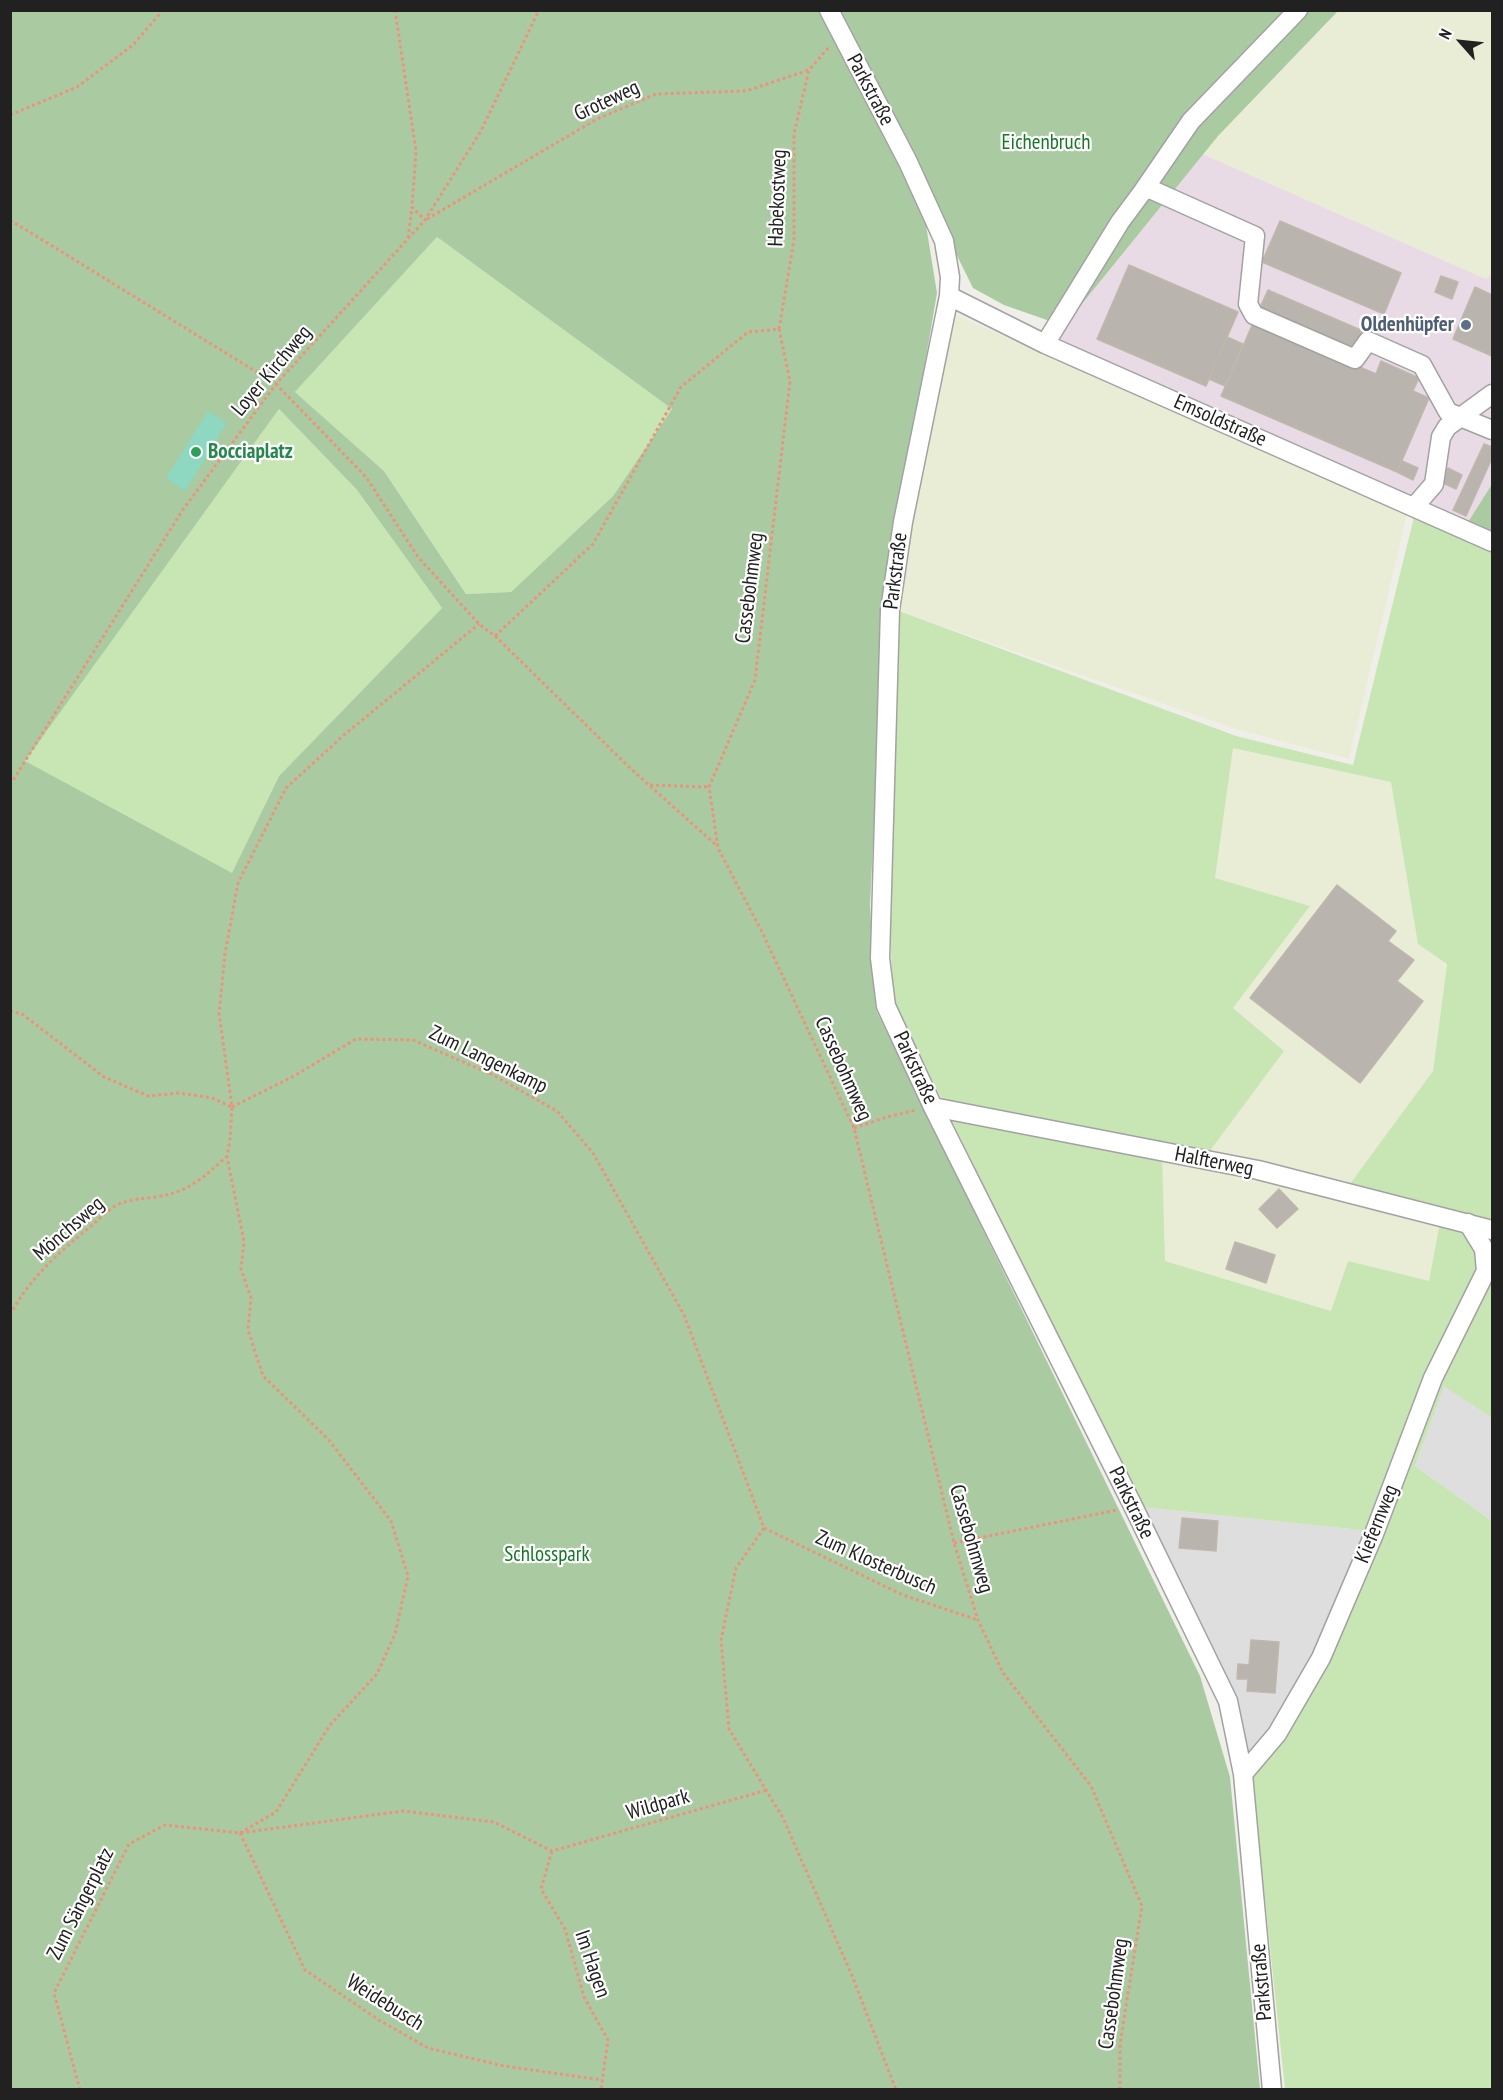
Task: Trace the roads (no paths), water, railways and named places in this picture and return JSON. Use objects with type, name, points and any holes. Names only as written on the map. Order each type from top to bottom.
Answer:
[{"type":"street","name":"Parkstraße","points":[[829,10],[908,162],[944,241],[950,277],[949,296],[903,522],[890,610],[880,958],[886,1006],[933,1107],[1228,1701],[1243,1774],[1272,2090]]},
{"type":"street","points":[[1045,344],[1120,222],[1191,121],[1298,10]]},
{"type":"street","points":[[1143,191],[1150,189],[1157,191],[1255,236],[1248,304],[1254,315],[1355,359],[1368,341],[1422,365],[1448,412],[1492,430]]},
{"type":"street","name":"Emsoldstraße","points":[[949,296],[1045,344],[1492,542]]},
{"type":"street","points":[[1414,507],[1434,484],[1441,437],[1447,427],[1492,394]]},
{"type":"street","name":"Halfterweg","points":[[933,1107],[1258,1170],[1492,1230]]},
{"type":"street","points":[[1468,1224],[1484,1249],[1489,1268]]},
{"type":"street","name":"Kiefernweg","points":[[1243,1774],[1276,1734],[1322,1658],[1374,1534],[1433,1377],[1489,1268]]},
{"type":"place","name":"Oldenhüpfer","points":[[1466,325]]},
{"type":"place","name":"Bocciaplatz","points":[[196,452]]},
{"type":"park label","name":"Eichenbruch","points":[[1046,143]]},
{"type":"park label","name":"Schlosspark","points":[[547,1555]]}]
